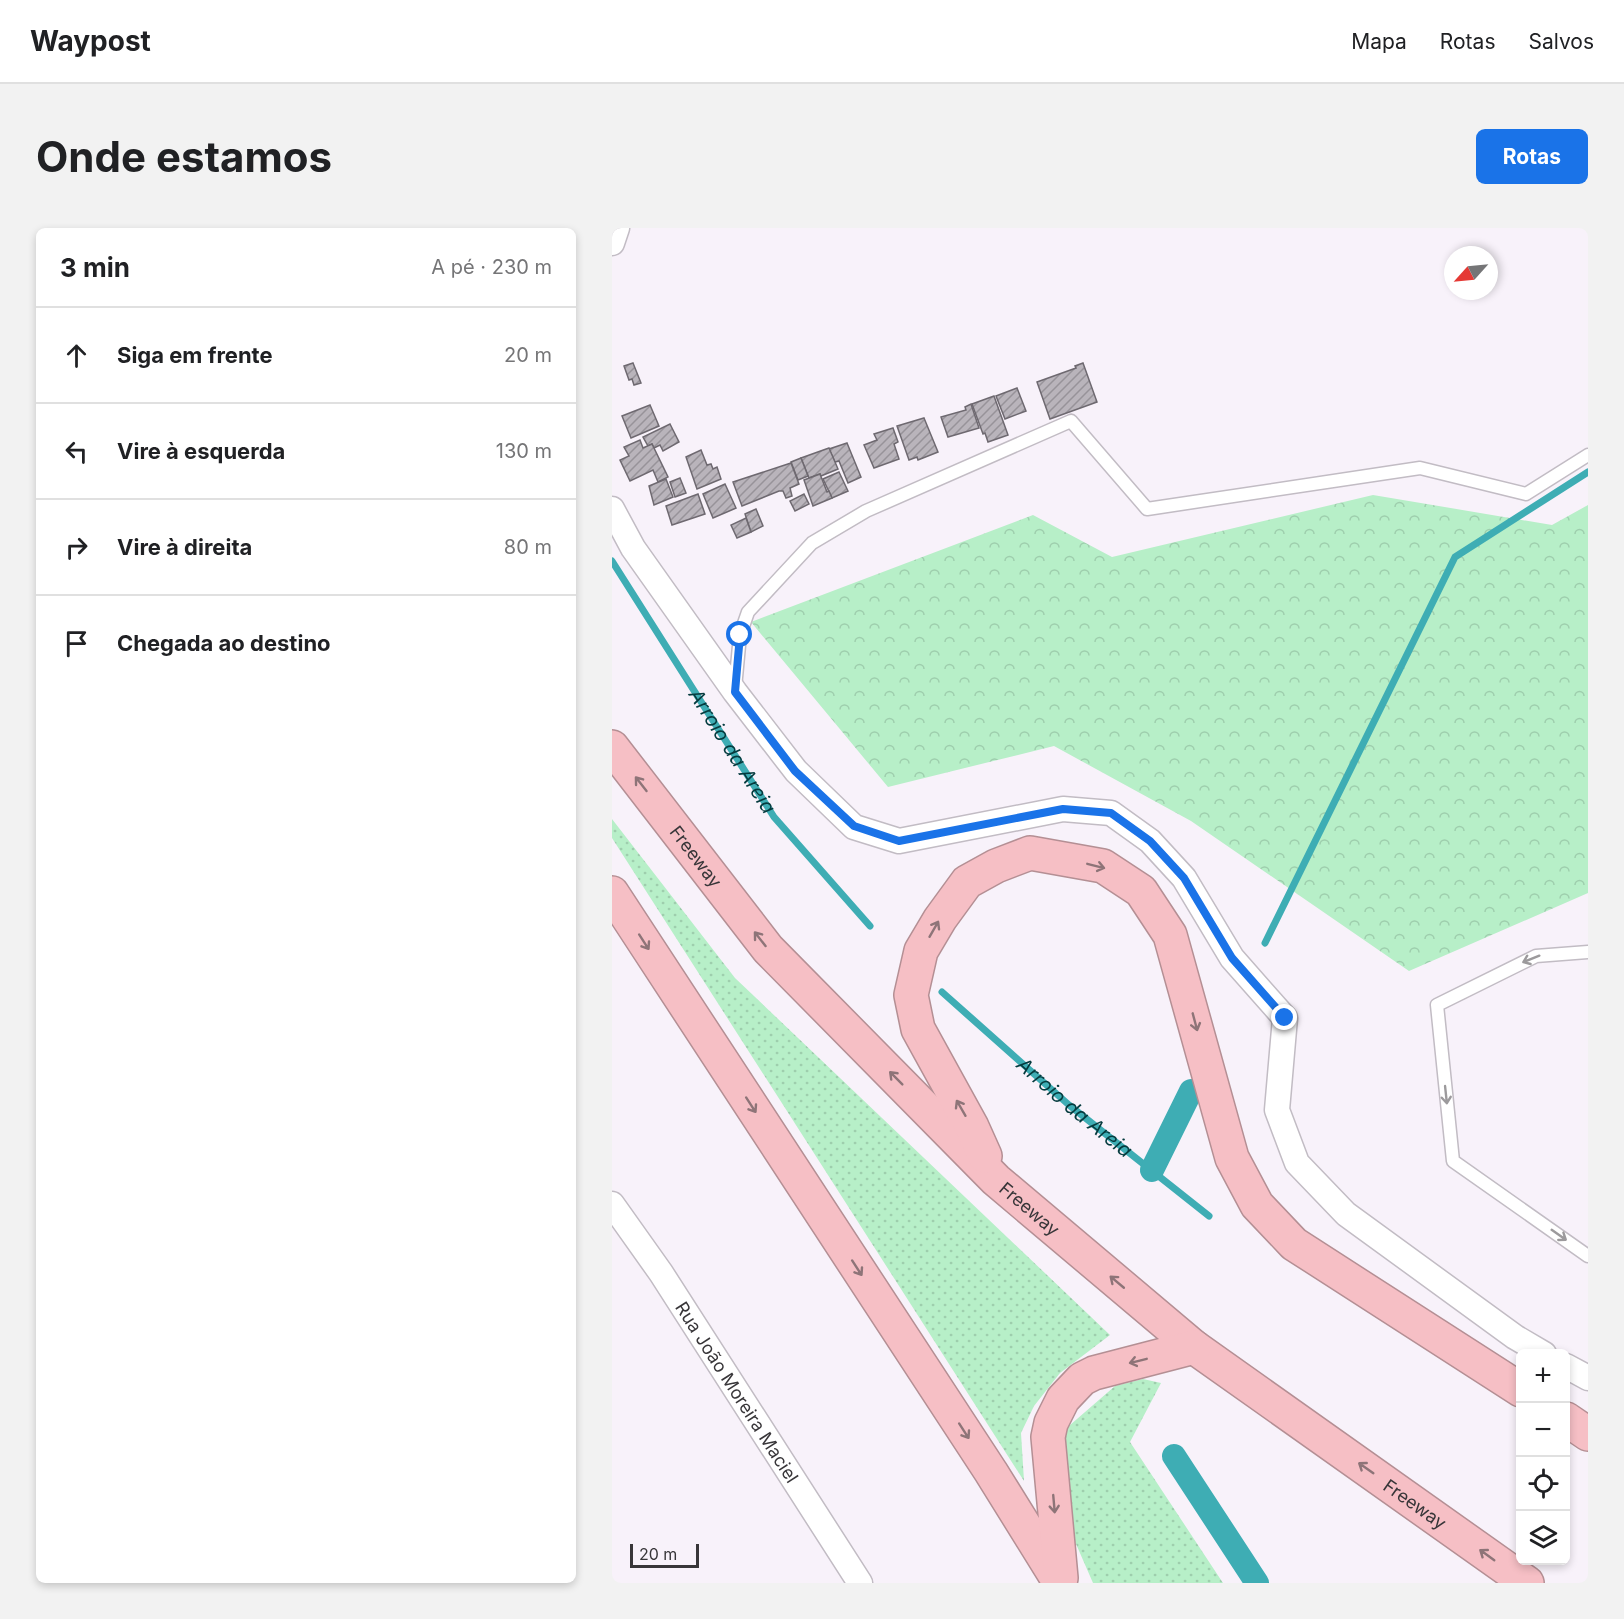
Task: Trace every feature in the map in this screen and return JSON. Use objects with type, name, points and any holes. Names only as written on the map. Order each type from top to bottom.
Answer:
[{"type":"highway","name":"Freeway","points":[[612,747],[768,949],[996,1180],[1194,1347],[1527,1583]]},
{"type":"highway","points":[[996,1180],[972,1127],[918,1029],[911,995],[921,951],[940,919],[967,882],[996,866],[1030,853],[1103,866],[1141,891],[1170,935],[1232,1158],[1257,1205],[1294,1244],[1516,1387]]},
{"type":"highway","points":[[612,893],[991,1472],[1061,1583]]},
{"type":"highway","points":[[1061,1583],[1048,1437],[1056,1411],[1082,1378],[1194,1347]]},
{"type":"highway","points":[[1570,1422],[1588,1434]]},
{"type":"street","points":[[612,243],[617,228]]},
{"type":"street","points":[[612,509],[633,548],[735,692],[795,771],[854,826],[899,841],[1063,809],[1111,813],[1150,841],[1184,878],[1232,958],[1285,1018],[1277,1110],[1297,1163],[1346,1214],[1515,1337],[1537,1349]]},
{"type":"street","name":"Rua João Moreira Maciel","points":[[612,1204],[661,1273],[860,1583]]},
{"type":"street","points":[[1570,1368],[1588,1378]]},
{"type":"lane","points":[[735,692],[740,635],[748,612],[812,543],[866,511],[1071,421],[1147,509],[1420,468],[1527,494],[1588,455]]},
{"type":"lane","points":[[1588,952],[1536,956],[1437,1005],[1453,1161],[1588,1256]]},
{"type":"green space","points":[[1373,495],[1552,525],[1588,505],[1588,893],[1409,971],[1191,821],[1054,746],[888,787],[751,622],[1033,515],[1112,557]]},
{"type":"green space","points":[[612,819],[735,978],[1110,1335],[1060,1373],[1034,1406],[1021,1433],[1024,1481],[612,838]]},
{"type":"green space","points":[[1143,1379],[1161,1383],[1130,1442],[1223,1583],[1093,1583],[1073,1537],[1062,1432],[1115,1386]]},
{"type":"building","points":[[633,363],[641,383],[634,385],[632,379],[629,380],[624,366]]},
{"type":"building","points":[[1083,363],[1097,402],[1050,419],[1037,382],[1076,368],[1075,366]]},
{"type":"building","points":[[1017,388],[1026,411],[1005,419],[996,396]]},
{"type":"building","points":[[994,396],[1008,435],[988,442],[972,404]]},
{"type":"building","points":[[971,404],[979,428],[948,437],[941,417],[966,410],[965,407]]},
{"type":"building","points":[[650,405],[659,426],[631,438],[622,416]]},
{"type":"building","points":[[924,418],[938,452],[918,460],[917,457],[909,460],[897,426]]},
{"type":"building","points":[[670,424],[679,442],[663,451],[660,445],[654,448],[652,444],[648,446],[643,437]]},
{"type":"building","points":[[893,428],[898,442],[894,444],[899,459],[874,468],[864,445],[877,440],[874,434]]},
{"type":"building","points":[[640,440],[643,448],[652,444],[668,477],[658,482],[653,470],[630,481],[620,460],[629,456],[624,447]]},
{"type":"building","points":[[847,443],[861,477],[848,483],[839,461],[835,462],[829,449]]},
{"type":"building","points":[[829,448],[838,469],[809,478],[801,458]]},
{"type":"building","points":[[701,450],[707,465],[711,464],[713,469],[717,467],[721,479],[697,489],[686,457]]},
{"type":"building","points":[[801,458],[808,476],[798,480],[791,462]]},
{"type":"building","points":[[791,463],[799,484],[790,488],[792,496],[786,498],[783,491],[779,491],[742,506],[733,482]]},
{"type":"building","points":[[839,472],[848,491],[832,498],[823,479]]},
{"type":"building","points":[[820,474],[832,498],[813,506],[804,480]]},
{"type":"building","points":[[680,478],[686,493],[675,497],[670,482]]},
{"type":"building","points":[[666,479],[673,497],[654,505],[649,486]]},
{"type":"building","points":[[725,484],[736,508],[713,518],[703,494]]},
{"type":"building","points":[[698,494],[705,514],[672,525],[666,506]]},
{"type":"building","points":[[804,494],[809,504],[795,511],[790,501]]},
{"type":"building","points":[[756,509],[763,526],[751,532],[745,514]]},
{"type":"building","points":[[746,518],[751,532],[737,538],[731,525]]},
{"type":"waterway","points":[[1265,943],[1455,557],[1588,472]]},
{"type":"waterway","name":"Arroio da Areia","points":[[612,561],[774,817],[870,926]]},
{"type":"waterway","name":"Arroio da Areia","points":[[942,992],[1069,1105],[1209,1216]]},
{"type":"waterway","points":[[1152,1170],[1191,1091]]},
{"type":"waterway","name":"Arroio da Areia","points":[[1174,1456],[1257,1583]]},
{"type":"route","points":[[740,635],[735,692],[795,771],[854,826],[899,841],[1063,809],[1111,813],[1150,841],[1184,878],[1232,958],[1285,1018]]}]
